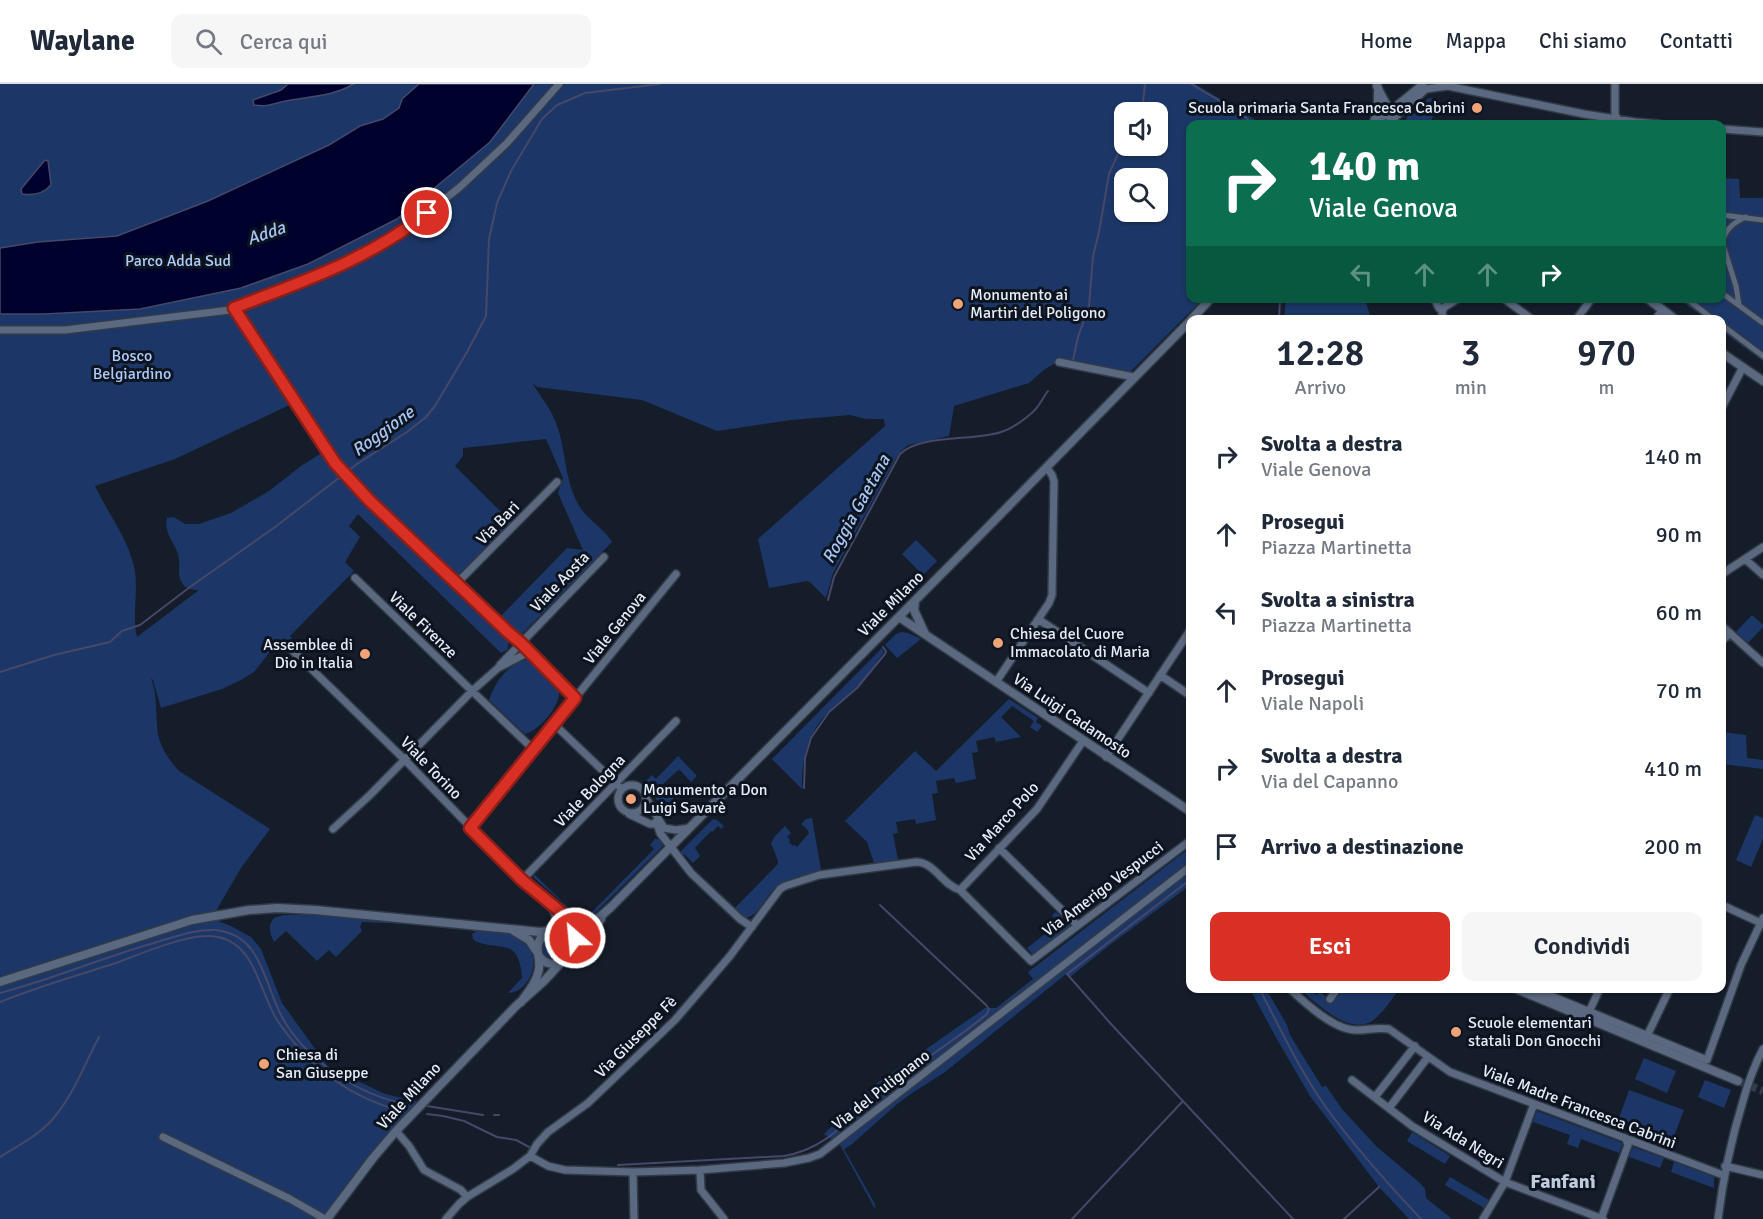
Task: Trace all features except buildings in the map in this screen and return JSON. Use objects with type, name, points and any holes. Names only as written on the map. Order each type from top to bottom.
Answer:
[{"type":"street","points":[[0,330],[65,330],[230,310],[350,262],[401,233],[460,187],[507,143],[559,84]]},
{"type":"street","points":[[1390,119],[1399,104],[1423,84]]},
{"type":"street","points":[[1616,84],[1615,114],[1618,120]]},
{"type":"street","points":[[1377,85],[1390,119]]},
{"type":"street","points":[[1376,120],[1379,108],[1377,85]]},
{"type":"street","points":[[1390,119],[1429,88],[1451,85],[1550,108],[1618,120]]},
{"type":"street","points":[[1382,99],[1391,106],[1399,104]]},
{"type":"street","points":[[1726,129],[1763,132]]},
{"type":"street","points":[[1726,215],[1763,220]]},
{"type":"street","points":[[1726,231],[1746,217]]},
{"type":"street","points":[[1726,255],[1736,286],[1738,305]]},
{"type":"street","points":[[1726,296],[1763,323]]},
{"type":"street","name":"Viale Milano","points":[[1196,315],[1206,303]]},
{"type":"street","points":[[1436,303],[1443,310]]},
{"type":"street","points":[[1444,315],[1444,307],[1451,303]]},
{"type":"street","points":[[1510,303],[1526,315]]},
{"type":"street","points":[[1653,303],[1669,315]]},
{"type":"street","points":[[1692,303],[1708,315]]},
{"type":"street","points":[[234,308],[311,426],[345,473],[369,500],[521,643],[575,698]]},
{"type":"street","points":[[1658,315],[1662,310]]},
{"type":"street","name":"Viale Milano","points":[[521,1002],[537,976],[539,941],[550,929],[563,925],[590,924],[610,907],[1186,325]]},
{"type":"street","points":[[1726,328],[1763,356]]},
{"type":"street","points":[[1726,355],[1763,381]]},
{"type":"street","points":[[1059,362],[1134,377]]},
{"type":"street","points":[[1726,399],[1743,367]]},
{"type":"street","points":[[996,682],[1049,603],[1053,591],[1054,481],[1047,468]]},
{"type":"street","name":"Via Bari","points":[[457,582],[557,482]]},
{"type":"street","points":[[1726,571],[1763,547]]},
{"type":"street","name":"Viale Aosta","points":[[498,668],[604,557]]},
{"type":"street","points":[[1745,559],[1763,575]]},
{"type":"street","name":"Viale Genova","points":[[533,749],[676,574]]},
{"type":"street","name":"Viale Firenze","points":[[355,578],[533,749]]},
{"type":"street","points":[[915,601],[914,610],[927,636]]},
{"type":"street","name":"Via Luigi Cadamosto","points":[[899,617],[1186,809]]},
{"type":"street","points":[[1038,619],[1149,693]]},
{"type":"street","points":[[1726,630],[1763,663]]},
{"type":"street","points":[[509,633],[514,643],[511,652]]},
{"type":"street","points":[[1726,637],[1730,633]]},
{"type":"street","points":[[1107,757],[1186,637]]},
{"type":"street","name":"Viale Torino","points":[[293,651],[405,760],[522,880],[562,913],[569,926]]},
{"type":"street","points":[[333,829],[498,668],[525,654],[532,656]]},
{"type":"street","points":[[1160,675],[1186,693]]},
{"type":"street","name":"Viale Bologna","points":[[522,880],[676,721]]},
{"type":"street","points":[[554,724],[622,789]]},
{"type":"street","name":"Via Marco Polo","points":[[960,890],[1037,809],[1083,741]]},
{"type":"street","points":[[470,828],[533,749]]},
{"type":"street","points":[[659,820],[650,824],[623,811],[618,803],[622,789],[629,786],[638,787],[644,794],[646,798],[659,820],[663,827],[678,830],[690,827]]},
{"type":"street","points":[[627,813],[640,811],[646,798]]},
{"type":"street","name":"Via Luigi Cadamosto","points":[[1171,800],[1186,814]]},
{"type":"street","points":[[659,820],[659,831],[691,873],[740,919],[752,927]]},
{"type":"street","name":"Via Amerigo Vespucci","points":[[1031,961],[1186,844]]},
{"type":"street","points":[[999,848],[1077,925]]},
{"type":"street","name":"Via Giuseppe Fè","points":[[446,1219],[467,1197],[530,1156],[548,1132],[589,1102],[675,1020],[719,970],[782,887],[825,874],[920,862],[926,864],[951,886],[960,890],[1031,961]]},
{"type":"street","name":"Via del Pulignano","points":[[530,1156],[548,1166],[565,1170],[633,1172],[699,1170],[796,1162],[820,1154],[1186,870]]},
{"type":"street","points":[[0,982],[147,934],[225,913],[277,908],[315,910],[540,932],[550,929],[556,915],[550,904]]},
{"type":"street","points":[[1527,993],[1684,1055],[1708,1059],[1741,965],[1762,922],[1726,906]]},
{"type":"street","name":"Viale Milano","points":[[326,1219],[396,1131],[544,981],[594,928],[610,907]]},
{"type":"street","points":[[569,926],[575,938],[571,951]]},
{"type":"street","points":[[505,928],[525,936],[548,963],[554,964],[561,961]]},
{"type":"street","name":"Viale Madre Francesca Cabrini","points":[[1295,993],[1341,1027],[1357,1030],[1389,1029],[1450,1072],[1723,1175]]},
{"type":"street","points":[[1330,999],[1334,993]]},
{"type":"street","points":[[1544,993],[1647,1036],[1738,1081]]},
{"type":"street","points":[[1589,1012],[1598,993]]},
{"type":"street","points":[[1647,1036],[1668,993]]},
{"type":"street","points":[[1375,1097],[1415,1046]]},
{"type":"street","points":[[1718,1219],[1725,1166],[1751,1076],[1763,1049]]},
{"type":"street","points":[[1389,1108],[1428,1057]]},
{"type":"street","name":"Via Ada Negri","points":[[1352,1080],[1412,1126],[1505,1182],[1601,1219]]},
{"type":"street","points":[[1485,1218],[1505,1182],[1534,1104]]},
{"type":"street","points":[[396,1131],[409,1146],[424,1170],[460,1190],[467,1197]]},
{"type":"street","points":[[163,1137],[326,1219]]},
{"type":"street","points":[[1601,1219],[1628,1145],[1626,1140]]},
{"type":"street","points":[[1725,1166],[1763,1175]]},
{"type":"street","points":[[699,1170],[701,1190],[724,1219]]},
{"type":"street","points":[[633,1172],[634,1219]]},
{"type":"green space","name":"Parco Adda Sud","points":[[0,84],[1195,84],[1254,119],[1186,120],[1186,303],[1199,303],[1128,374],[1059,361],[1045,369],[1029,383],[954,406],[949,436],[908,445],[899,453],[833,573],[826,598],[807,581],[769,588],[758,539],[885,426],[884,419],[866,419],[850,415],[791,420],[717,431],[642,400],[537,387],[532,383],[556,423],[570,484],[578,504],[612,542],[520,636],[500,617],[567,548],[583,550],[558,493],[563,478],[546,439],[463,448],[463,456],[455,466],[511,522],[457,576],[382,506],[353,475],[347,479],[505,636],[509,643],[507,650],[501,653],[358,514],[349,526],[360,537],[345,562],[354,571],[290,636],[292,638],[281,649],[276,644],[254,672],[222,689],[161,708],[151,678],[156,699],[159,739],[172,763],[179,771],[270,829],[241,868],[217,909],[218,921],[251,937],[261,949],[282,1003],[328,1067],[385,1094],[419,1102],[383,1140],[323,1219],[0,1219]],"holes":[[[300,400],[331,447],[301,466],[269,491],[231,513],[199,524],[185,524],[174,517],[167,518],[167,529],[178,553],[180,580],[187,588],[199,590],[137,637],[136,579],[132,559],[123,537],[95,486],[175,459]]]},
{"type":"green space","points":[[1429,98],[1436,99],[1432,120],[1406,120],[1408,114]]},
{"type":"green space","points":[[1726,178],[1739,179],[1740,198],[1763,198],[1763,361],[1726,334],[1726,315],[1701,315],[1684,303],[1726,303]]},
{"type":"green space","points":[[1286,303],[1366,303],[1370,315],[1284,315]]},
{"type":"green space","points":[[916,540],[937,561],[923,575],[902,554]]},
{"type":"green space","points":[[1752,615],[1763,627],[1748,643],[1736,632]]},
{"type":"green space","points":[[901,632],[921,639],[897,658],[885,645]]},
{"type":"green space","points":[[882,648],[884,652],[865,678],[818,724],[805,754],[802,789],[772,759]]},
{"type":"green space","points":[[528,659],[559,688],[559,695],[549,716],[537,728],[525,734],[489,700],[503,674],[514,665]]},
{"type":"green space","points":[[1009,699],[1038,718],[1036,722],[1042,726],[1037,732],[1030,727],[1034,721],[1012,706],[1001,717],[1021,737],[996,742],[994,737],[976,741],[978,752],[972,753],[976,779],[956,783],[954,778],[936,781],[938,793],[932,794],[936,820],[916,824],[915,819],[896,822],[898,833],[893,834],[898,860],[874,863],[867,842],[845,821],[915,751],[936,771]]},
{"type":"green space","points":[[1726,732],[1746,735],[1747,758],[1763,760],[1763,769],[1726,764]]},
{"type":"green space","points":[[678,756],[697,776],[691,782],[680,770],[661,786],[674,799],[665,808],[642,785],[652,775],[656,779]]},
{"type":"green space","points":[[1755,815],[1763,818],[1763,839],[1751,867],[1736,860]]},
{"type":"green space","points":[[812,818],[821,870],[782,883],[751,916],[746,918],[734,909],[778,864],[771,843],[775,836],[785,826],[791,833],[787,837],[789,842],[797,847],[809,833],[801,824],[806,819]]},
{"type":"green space","points":[[713,819],[724,826],[721,829],[718,826],[711,831],[695,848],[700,856],[693,863],[685,855],[680,854],[681,851]]},
{"type":"green space","points":[[655,839],[659,839],[662,847],[595,913],[584,919],[575,919],[563,903],[533,877],[534,874],[578,917],[583,913],[587,917],[654,849],[650,845]]},
{"type":"green space","points":[[1186,851],[1186,888],[1070,977],[1066,974],[945,1072],[896,1105],[844,1149],[875,1204],[875,1209],[840,1145],[824,1134],[873,1086],[985,1008],[996,1008],[1033,979],[1028,972]]},
{"type":"green space","points":[[1056,912],[1070,927],[1033,955],[1027,948],[1058,924],[1052,915]]},
{"type":"green space","points":[[283,915],[320,915],[408,924],[362,922],[360,927],[362,931],[336,957],[329,950],[317,961],[286,931],[274,942],[270,933],[270,924],[274,918]]},
{"type":"green space","points":[[478,930],[508,933],[524,940],[523,942],[532,953],[533,970],[528,981],[519,990],[508,993],[522,978],[517,956],[507,948],[475,941],[472,934]]},
{"type":"green space","points":[[561,930],[570,935],[570,946],[559,957],[548,959],[542,955],[544,942],[552,933]]},
{"type":"green space","points":[[1252,993],[1268,993],[1287,1025],[1290,1035],[1322,1087],[1326,1086],[1342,1109],[1377,1147],[1420,1183],[1425,1189],[1426,1198],[1452,1219],[1409,1219],[1379,1187],[1310,1096]]},
{"type":"green space","points":[[1304,993],[1317,995],[1322,993],[1333,1002],[1341,993],[1396,993],[1376,1018],[1359,1025],[1340,1020]]},
{"type":"green space","points":[[1644,1058],[1676,1071],[1667,1093],[1635,1079]]},
{"type":"green space","points":[[1705,1080],[1731,1090],[1724,1108],[1698,1097]]},
{"type":"green space","points":[[1629,1090],[1684,1110],[1671,1144],[1617,1124]]},
{"type":"green space","points":[[1537,1111],[1623,1143],[1619,1153],[1581,1139],[1578,1148],[1567,1144],[1570,1135],[1533,1122]]},
{"type":"green space","points":[[1412,1132],[1450,1156],[1445,1164],[1407,1141]]},
{"type":"green space","points":[[1633,1147],[1664,1158],[1660,1168],[1629,1157]]},
{"type":"green space","points":[[1674,1162],[1714,1177],[1714,1188],[1671,1172]]},
{"type":"green space","points":[[1450,1177],[1489,1200],[1484,1208],[1445,1185]]},
{"type":"water","points":[[288,84],[354,84],[321,96],[254,105],[253,100],[281,90]]},
{"type":"water","name":"Adda","points":[[419,84],[534,84],[490,142],[397,219],[308,264],[241,288],[140,309],[0,314],[0,248],[38,242],[117,236],[208,201],[329,145],[360,126],[383,119],[399,108],[402,99]]},
{"type":"water","points":[[45,160],[48,161],[51,185],[38,194],[22,194],[21,189]]},
{"type":"waterway","name":"Roggione","points":[[0,672],[54,655],[110,642],[122,631],[140,625],[357,464],[426,417],[435,406],[486,316],[489,239],[497,203],[511,171],[542,119],[557,105],[585,93],[660,84]]},
{"type":"waterway","name":"Roggia Gaetana","points":[[1143,102],[1145,84]]},
{"type":"waterway","points":[[1191,84],[1242,114],[1248,120]]},
{"type":"waterway","name":"Roggia Gaetana","points":[[1073,360],[1089,306],[1093,256],[1109,174],[1117,156]]},
{"type":"waterway","points":[[1279,315],[1280,303]]},
{"type":"waterway","name":"Roggia Gaetana","points":[[828,600],[834,577],[900,454],[909,447],[921,443],[993,434],[1008,429],[1032,413],[1048,391]]},
{"type":"waterway","name":"Roggia Gaetana","points":[[804,788],[805,758],[811,738],[829,712],[857,688],[885,654],[883,647]]},
{"type":"waterway","points":[[1186,883],[1067,974],[1293,1219]]},
{"type":"waterway","points":[[618,1165],[784,1156],[801,1152],[829,1137],[876,1095],[987,1014],[989,1009],[986,1005],[880,905]]},
{"type":"waterway","points":[[0,993],[185,934],[215,930],[231,934],[253,951],[283,1019],[306,1049],[320,1062],[354,1085],[372,1094],[408,1104]]},
{"type":"waterway","points":[[0,1002],[165,945],[194,937],[218,937],[231,942],[249,960],[279,1023],[317,1066],[348,1089],[365,1098],[402,1111]]},
{"type":"waterway","points":[[1262,993],[1298,1063],[1325,1106],[1371,1164],[1421,1219]]},
{"type":"waterway","points":[[0,1157],[39,1132],[58,1113],[99,1037]]},
{"type":"waterway","points":[[1072,1219],[1183,1101]]},
{"type":"waterway","points":[[427,1106],[483,1115]]},
{"type":"waterway","points":[[427,1114],[464,1121],[497,1137],[516,1140],[529,1147]]},
{"type":"waterway","points":[[494,1115],[499,1115]]},
{"type":"waterway","points":[[1344,1219],[1379,1187]]},
{"type":"tunnel","points":[[1738,1081],[1763,1091]]},
{"type":"place","name":"Scuola primaria Santa Francesca Cabrini","points":[[1477,108]]},
{"type":"place","name":"Monumento ai Martiri del Poligono","points":[[958,304]]},
{"type":"place","name":"Chiesa del Cuore Immacolato di Maria","points":[[998,643]]},
{"type":"place","name":"Assemblee di Dio in Italia","points":[[365,654]]},
{"type":"place","name":"Monumento a Don Luigi Savarè","points":[[631,799]]},
{"type":"place","name":"Scuole elementari statali Don Gnocchi","points":[[1456,1032]]},
{"type":"place","name":"Chiesa di San Giuseppe","points":[[264,1064]]},
{"type":"district","name":"Fanfani","points":[[1563,1181]]},
{"type":"route","points":[[427,213],[392,239],[350,262],[234,308],[335,463],[369,500],[521,643],[575,698],[470,828],[522,880],[565,916],[575,938]]},
{"type":"park label","name":"Bosco Belgiardino","points":[[132,365]]}]
